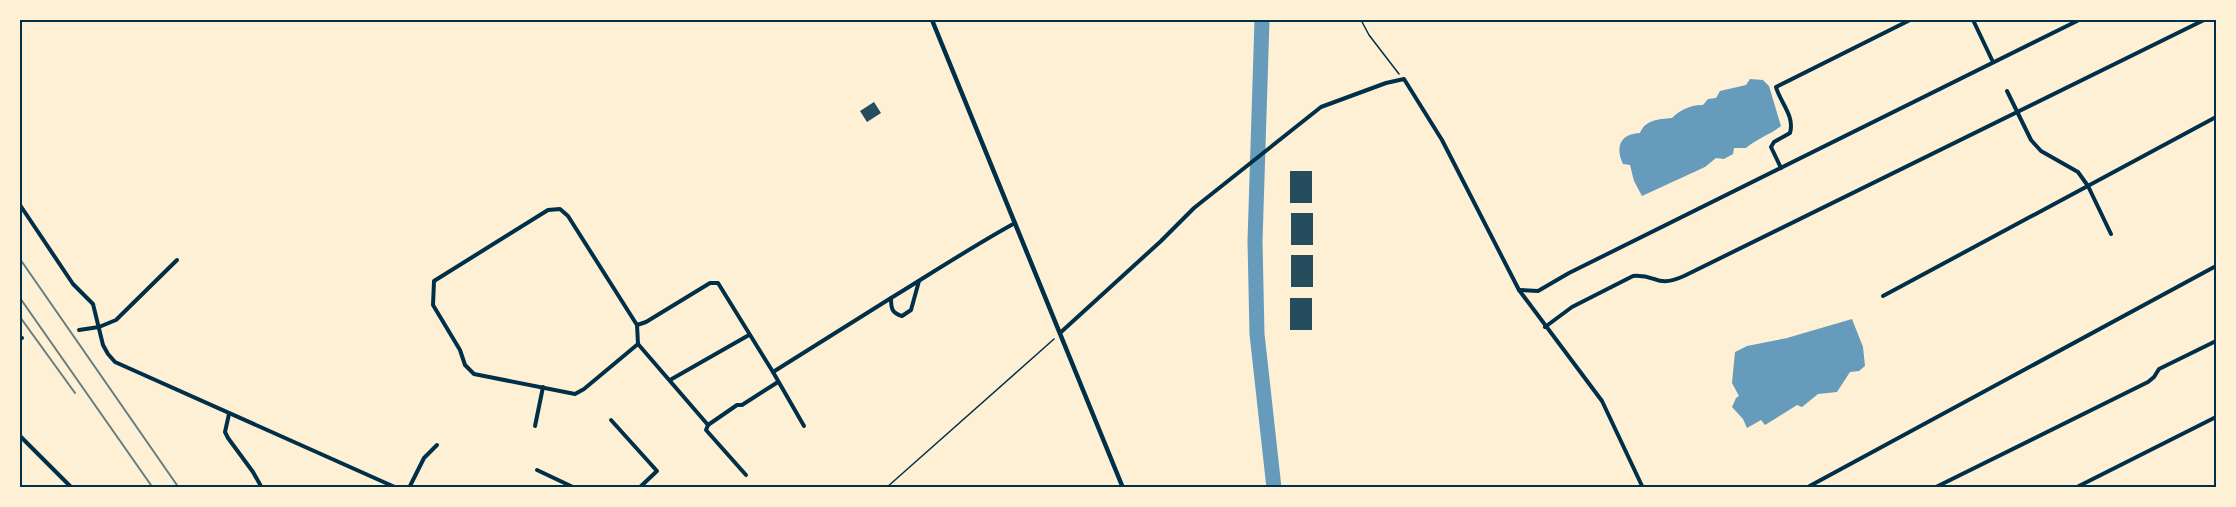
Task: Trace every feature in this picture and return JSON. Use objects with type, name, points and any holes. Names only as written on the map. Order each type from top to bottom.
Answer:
[{"type":"street","points":[[932,20],[1123,488]]},
{"type":"street","points":[[1781,168],[1771,147],[1774,142],[1790,133],[1792,127],[1776,87],[1910,20]]},
{"type":"street","points":[[1973,20],[1993,62]]},
{"type":"street","points":[[1519,290],[1538,291],[2079,20]]},
{"type":"street","points":[[1545,327],[1572,307],[1633,276],[1642,275],[1660,283],[1671,282],[2204,20]]},
{"type":"street","points":[[1060,333],[1161,242],[1194,208],[1322,107],[1386,83],[1404,79],[1442,140],[1519,290],[1602,401],[1643,488]]},
{"type":"street","points":[[2007,91],[2031,140],[2041,151],[2078,172],[2088,186],[2111,234]]},
{"type":"street","points":[[1883,296],[2217,117]]},
{"type":"street","points":[[20,205],[74,286],[93,304],[105,349],[118,364],[397,488]]},
{"type":"street","points":[[638,344],[575,394],[474,374],[465,365],[460,350],[433,305],[434,281],[548,210],[560,209],[568,216],[637,325],[638,344],[708,425]]},
{"type":"street","points":[[773,372],[1016,222]]},
{"type":"street","points":[[80,330],[99,327],[116,320],[177,260]]},
{"type":"street","points":[[1806,488],[2217,266]]},
{"type":"street","points":[[891,298],[893,312],[902,316],[907,314],[914,304],[919,281]]},
{"type":"street","points":[[637,325],[714,282],[718,283],[804,426]]},
{"type":"street","points":[[670,380],[749,334]]},
{"type":"street","points":[[1934,488],[2148,382],[2159,369],[2217,341]]},
{"type":"street","points":[[746,475],[706,430],[708,425],[736,405],[742,405],[778,382]]},
{"type":"street","points":[[535,426],[543,387]]},
{"type":"street","points":[[229,414],[225,432],[262,488]]},
{"type":"street","points":[[2075,488],[2217,417]]},
{"type":"street","points":[[611,420],[657,471],[639,488]]},
{"type":"street","points":[[20,436],[72,488]]},
{"type":"street","points":[[409,488],[424,458],[437,445]]},
{"type":"street","points":[[537,470],[575,488]]},
{"type":"path","points":[[1361,20],[1369,35],[1404,79]]},
{"type":"path","points":[[886,488],[1060,333]]},
{"type":"water","points":[[1750,79],[1763,80],[1769,86],[1781,126],[1746,148],[1734,148],[1733,154],[1724,159],[1716,158],[1705,167],[1642,196],[1634,181],[1630,165],[1623,164],[1619,152],[1621,142],[1628,136],[1640,133],[1645,125],[1653,121],[1672,118],[1686,108],[1703,105],[1708,99],[1716,98],[1720,91],[1746,85]]},
{"type":"water","points":[[1852,319],[1863,347],[1865,366],[1859,371],[1850,372],[1837,392],[1818,394],[1802,407],[1797,405],[1765,425],[1761,420],[1747,428],[1743,419],[1732,407],[1739,396],[1732,383],[1735,352],[1747,346],[1787,338]]},
{"type":"building","points":[[874,102],[881,113],[867,122],[860,111]]},
{"type":"building","points":[[1290,171],[1312,171],[1312,203],[1290,203]]},
{"type":"building","points":[[1291,213],[1313,213],[1313,245],[1291,245]]},
{"type":"building","points":[[1291,255],[1313,255],[1313,287],[1291,287]]},
{"type":"building","points":[[1290,298],[1312,298],[1312,330],[1290,330]]},
{"type":"waterway","points":[[1262,20],[1255,241],[1257,334],[1274,488]]},
{"type":"railway","points":[[20,259],[179,488]]},
{"type":"railway","points":[[20,298],[153,488]]},
{"type":"railway","points":[[20,317],[75,393]]}]
